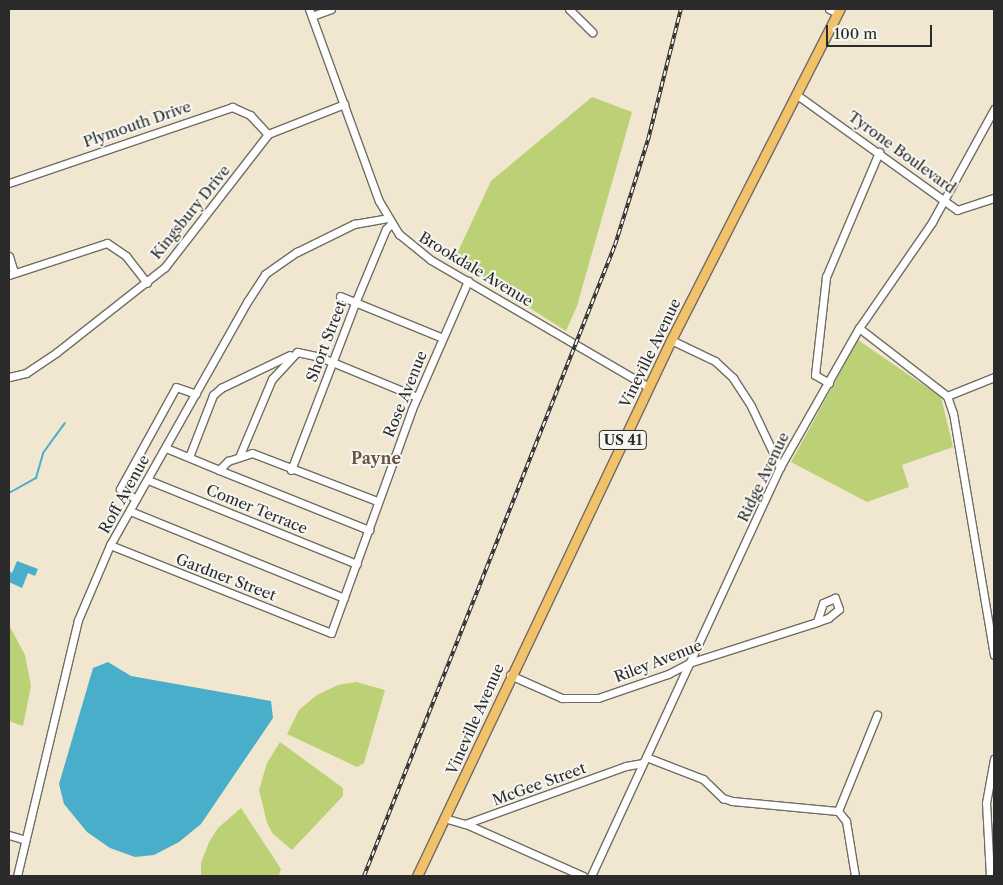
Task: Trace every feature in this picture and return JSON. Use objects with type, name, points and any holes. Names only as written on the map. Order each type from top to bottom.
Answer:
[{"type":"main road","name":"Vineville Avenue","points":[[416,876],[482,741],[510,675],[648,387],[839,11]]},
{"type":"street","points":[[310,12],[331,9]]},
{"type":"street","points":[[569,9],[592,32]]},
{"type":"street","points":[[829,9],[839,11]]},
{"type":"street","name":"Brookdale Avenue","points":[[310,12],[389,221],[412,247],[648,387]]},
{"type":"street","name":"Tyrone Boulevard","points":[[797,95],[946,200],[957,210],[994,198]]},
{"type":"street","points":[[268,134],[344,104]]},
{"type":"street","name":"Plymouth Drive","points":[[9,183],[232,107],[250,115],[268,134]]},
{"type":"street","name":"Ridge Avenue","points":[[591,876],[644,760],[692,662],[780,467],[859,328],[946,200],[994,109]]},
{"type":"street","name":"Kingsbury Drive","points":[[9,377],[26,373],[57,352],[147,283],[177,255],[268,134]]},
{"type":"street","points":[[829,383],[815,374],[826,277],[879,152]]},
{"type":"street","name":"Short Street","points":[[291,470],[355,303],[389,221]]},
{"type":"street","name":"Roff Avenue","points":[[17,876],[73,634],[110,545],[136,499],[265,274],[335,232],[354,224],[389,221]]},
{"type":"street","points":[[9,256],[12,274],[107,244],[126,256],[147,283]]},
{"type":"street","name":"Rose Avenue","points":[[331,633],[357,564],[377,501],[417,397],[468,281]]},
{"type":"street","points":[[340,296],[443,338]]},
{"type":"street","points":[[859,328],[947,396],[953,413],[994,655]]},
{"type":"street","points":[[671,340],[715,361],[733,378],[751,406],[780,467]]},
{"type":"street","points":[[189,457],[213,395],[221,388],[297,352],[302,351],[417,397]]},
{"type":"street","points":[[239,457],[272,379],[297,352]]},
{"type":"street","points":[[947,396],[994,377]]},
{"type":"street","points":[[136,499],[120,488],[176,387],[196,394]]},
{"type":"street","points":[[166,448],[368,530]]},
{"type":"street","points":[[219,470],[228,461],[252,453],[291,470],[377,501]]},
{"type":"street","name":"Comer Terrace","points":[[148,480],[357,564]]},
{"type":"street","points":[[130,511],[344,598]]},
{"type":"street","name":"Gardner Street","points":[[110,545],[331,633]]},
{"type":"street","name":"Riley Avenue","points":[[510,675],[556,696],[578,700],[598,698],[668,674],[692,662],[817,622]]},
{"type":"street","points":[[838,811],[878,715]]},
{"type":"street","points":[[990,876],[986,803],[994,759]]},
{"type":"street","points":[[644,760],[703,779],[723,798],[838,811],[846,821],[855,876]]},
{"type":"street","name":"McGee Street","points":[[466,824],[644,760]]},
{"type":"street","points":[[444,818],[466,824],[583,876]]},
{"type":"street","points":[[9,835],[25,840]]},
{"type":"green space","points":[[592,97],[632,112],[577,306],[566,331],[454,260],[491,181]]},
{"type":"green space","points":[[858,340],[941,397],[953,447],[902,465],[909,487],[867,502],[791,462]]},
{"type":"green space","points":[[9,625],[25,655],[31,686],[23,726],[9,721]]},
{"type":"green space","points":[[356,682],[385,690],[364,763],[357,767],[287,734],[299,710],[317,695],[338,685]]},
{"type":"green space","points":[[280,742],[343,788],[343,796],[292,850],[273,834],[267,823],[259,790],[267,763]]},
{"type":"green space","points":[[241,808],[281,869],[279,875],[201,876],[201,863],[209,842],[218,828]]},
{"type":"water","points":[[17,561],[38,569],[35,576],[28,573],[22,588],[9,582],[9,571],[12,573]]},
{"type":"water","points":[[108,662],[131,676],[271,701],[273,718],[201,824],[179,842],[154,855],[135,857],[110,848],[87,832],[64,804],[59,784],[93,668]]},
{"type":"waterway","points":[[9,493],[36,478],[43,453],[65,423]]},
{"type":"railway","points":[[364,876],[615,245],[648,140],[681,9]]},
{"type":"district","name":"Payne","points":[[376,458]]}]
